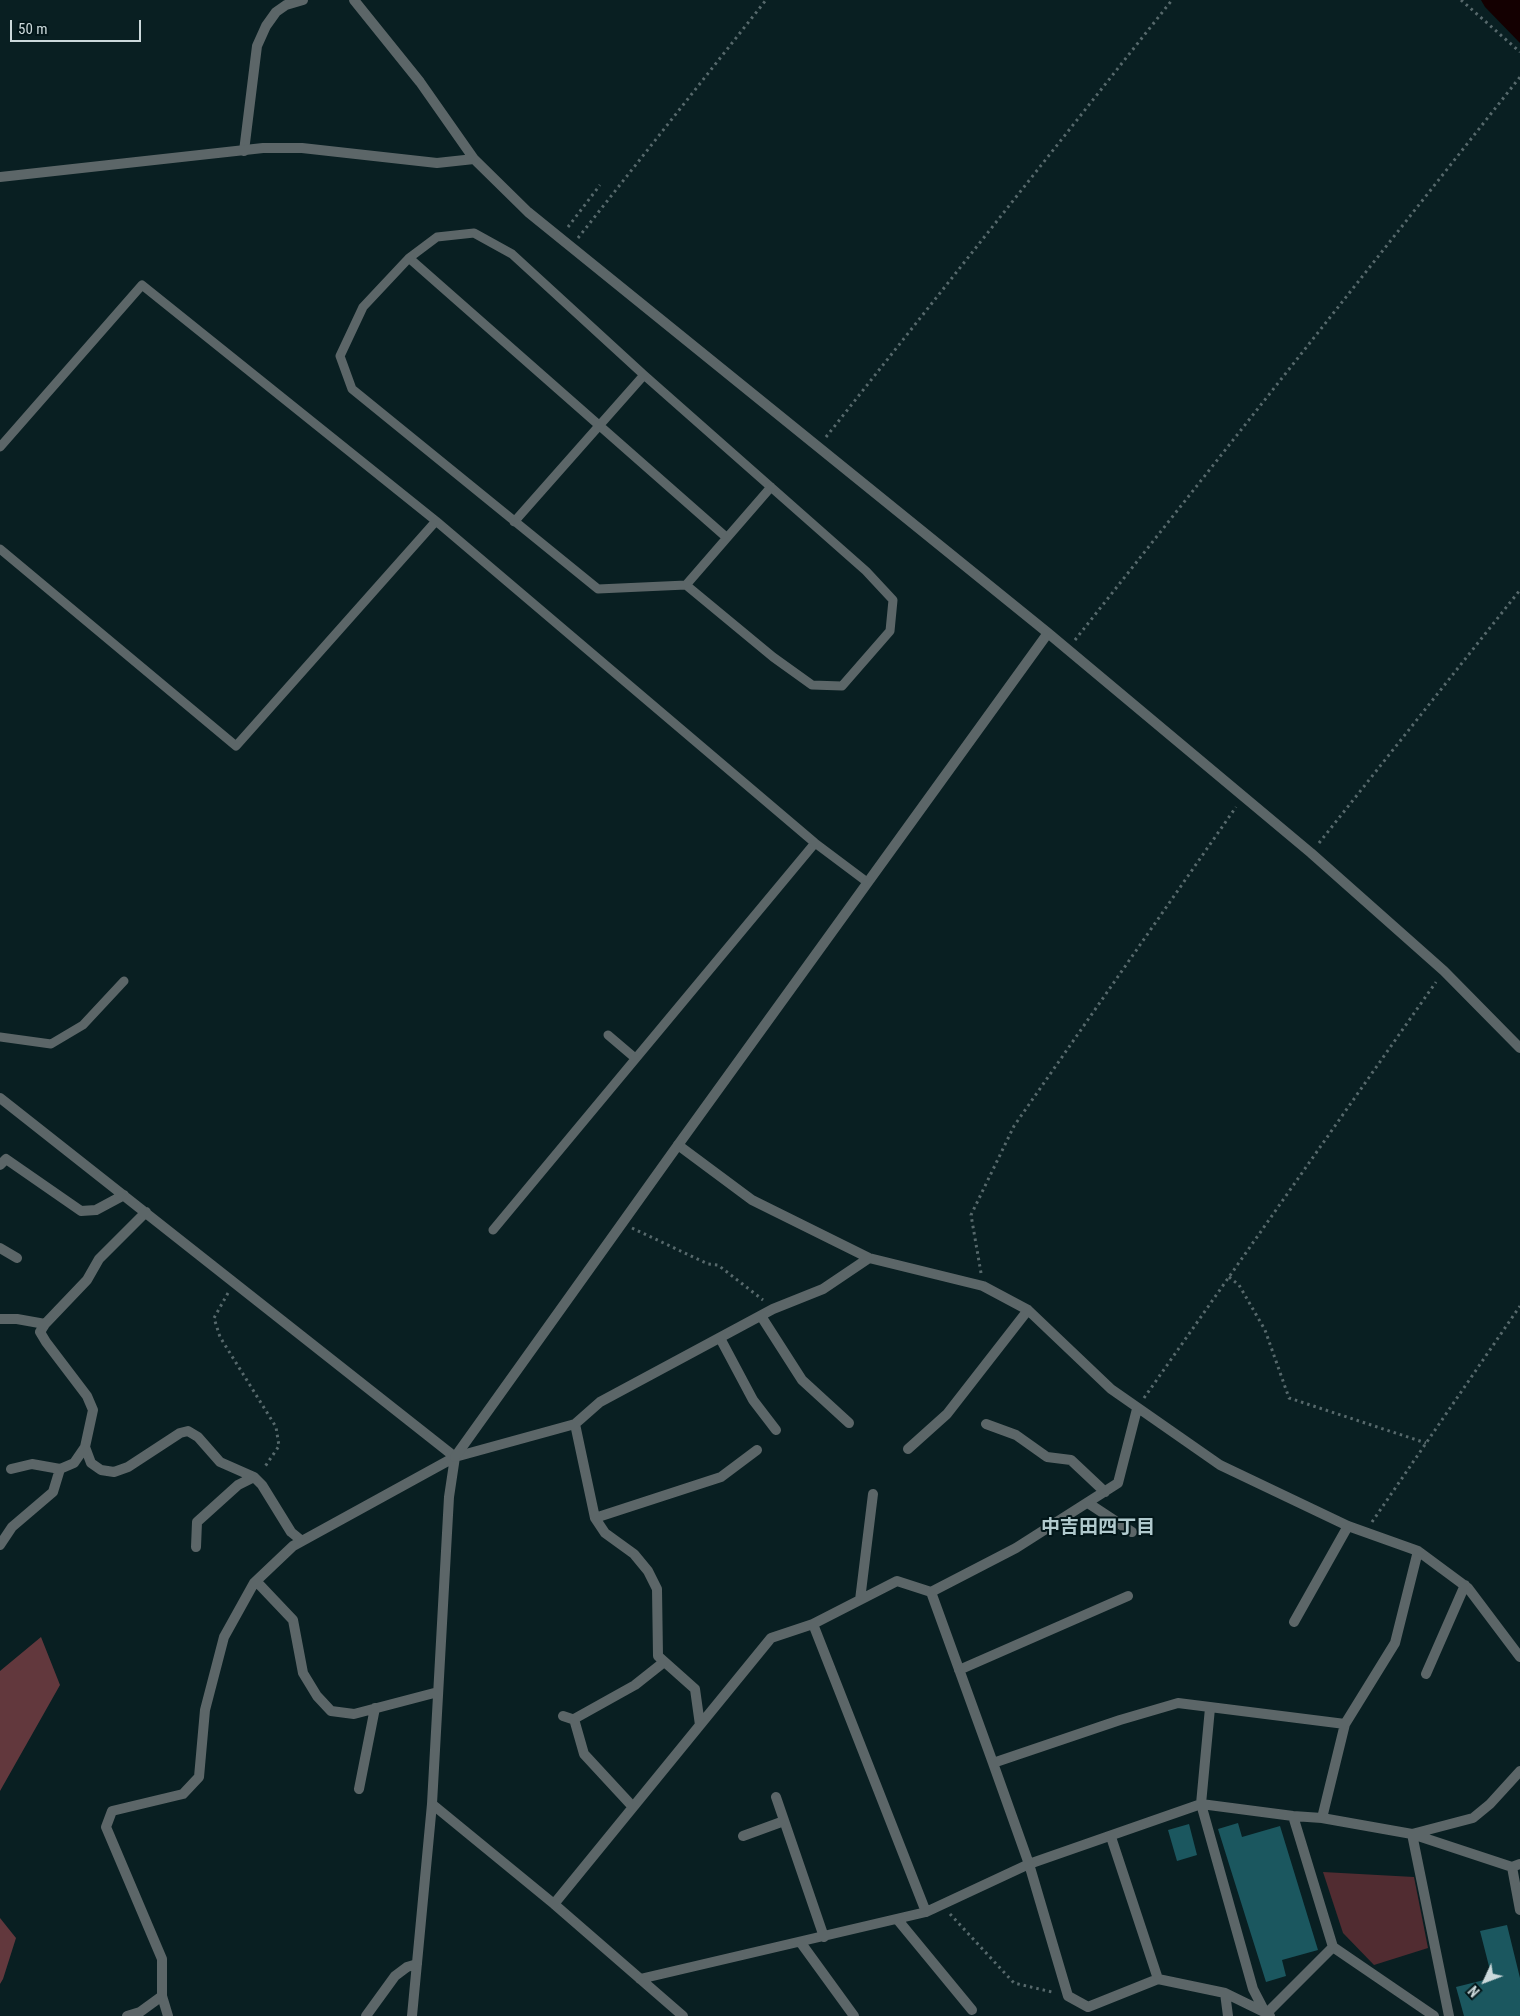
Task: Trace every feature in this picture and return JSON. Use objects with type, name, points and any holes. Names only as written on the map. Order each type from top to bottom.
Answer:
[{"type":"street","points":[[244,151],[257,46],[266,26],[276,12],[290,2],[303,0]]},
{"type":"street","points":[[354,0],[420,82],[474,159],[528,212],[1048,633],[1311,853],[1444,971],[1520,1048]]},
{"type":"street","points":[[0,177],[244,151],[302,148],[437,163],[474,159]]},
{"type":"street","points":[[412,2016],[432,1804],[449,1498],[455,1457],[678,1144],[1048,633]]},
{"type":"street","points":[[0,1098],[455,1457]]},
{"type":"street","points":[[678,1144],[752,1200],[868,1258],[983,1286],[1028,1310],[1111,1389],[1137,1409],[1220,1465],[1348,1526],[1418,1551],[1464,1585],[1520,1657]]},
{"type":"street","points":[[0,1165],[6,1159],[81,1211],[96,1210],[124,1195]]},
{"type":"street","points":[[11,1469],[32,1464],[60,1469],[74,1462],[85,1447],[93,1410],[87,1396],[40,1332],[44,1324],[88,1280],[99,1259],[146,1212]]},
{"type":"street","points":[[0,1248],[17,1258]]},
{"type":"street","points":[[168,2016],[162,1996],[162,1959],[106,1827],[112,1811],[183,1794],[199,1777],[205,1710],[224,1637],[256,1582],[293,1546],[455,1457],[575,1424],[600,1402],[766,1313],[823,1289],[868,1258]]},
{"type":"street","points":[[908,1449],[947,1414],[1028,1310]]},
{"type":"street","points":[[766,1313],[802,1380],[849,1423]]},
{"type":"street","points":[[0,1319],[17,1319],[44,1324]]},
{"type":"street","points":[[720,1338],[753,1400],[776,1430]]},
{"type":"street","points":[[554,1904],[771,1638],[813,1624],[897,1581],[931,1592],[1016,1548],[1088,1503],[1118,1483],[1137,1409]]},
{"type":"street","points":[[575,1424],[595,1518],[605,1533],[634,1554],[648,1571],[657,1589],[658,1656],[695,1689],[700,1724]]},
{"type":"street","points":[[986,1424],[1016,1435],[1048,1457],[1071,1460],[1104,1492]]},
{"type":"street","points":[[85,1447],[91,1463],[101,1470],[114,1472],[128,1467],[180,1433],[188,1431],[198,1437],[220,1462],[254,1477],[262,1485],[291,1532],[302,1541]]},
{"type":"street","points":[[595,1518],[721,1476],[756,1450]]},
{"type":"street","points":[[0,1545],[12,1527],[53,1492],[60,1469]]},
{"type":"street","points":[[196,1547],[197,1522],[238,1485],[254,1477]]},
{"type":"street","points":[[860,1600],[873,1494]]},
{"type":"street","points":[[1088,1503],[1132,1532]]},
{"type":"street","points":[[1294,1622],[1348,1526]]},
{"type":"street","points":[[1322,1818],[1344,1724],[1395,1643],[1418,1551]]},
{"type":"street","points":[[256,1582],[293,1620],[303,1674],[317,1696],[331,1711],[354,1714],[438,1692]]},
{"type":"street","points":[[1426,1674],[1464,1585]]},
{"type":"street","points":[[931,1592],[1029,1864],[1068,1996],[1088,2007],[1158,1979],[1225,1992],[1268,2015]]},
{"type":"street","points":[[959,1670],[1128,1596]]},
{"type":"street","points":[[813,1624],[926,1912]]},
{"type":"street","points":[[563,1716],[575,1720],[635,1685],[664,1662]]},
{"type":"street","points":[[993,1763],[1120,1720],[1178,1703],[1344,1724]]},
{"type":"street","points":[[359,1789],[375,1708]]},
{"type":"street","points":[[1210,1708],[1200,1804],[1253,1989],[1268,2015]]},
{"type":"street","points":[[575,1720],[584,1754],[633,1807]]},
{"type":"street","points":[[1412,1834],[1473,1818],[1490,1804],[1520,1771]]},
{"type":"street","points":[[776,1797],[824,1937]]},
{"type":"street","points":[[432,1804],[554,1904],[683,2016]]},
{"type":"street","points":[[640,1979],[926,1912],[1029,1864],[1111,1837],[1200,1804],[1322,1818],[1412,1834],[1516,1866],[1520,1910]]},
{"type":"street","points":[[1293,1816],[1333,1947],[1434,2016]]},
{"type":"street","points":[[743,1836],[784,1821]]},
{"type":"street","points":[[1412,1834],[1449,2016]]},
{"type":"street","points":[[1111,1837],[1158,1979]]},
{"type":"street","points":[[897,1919],[972,2010]]},
{"type":"street","points":[[800,1943],[854,2016]]},
{"type":"street","points":[[1268,2015],[1333,1947]]},
{"type":"street","points":[[366,2016],[395,1976],[407,1967],[417,1964]]},
{"type":"street","points":[[1225,1992],[1228,2016]]},
{"type":"street","points":[[128,2016],[140,2012],[162,1996]]},
{"type":"lane","points":[[474,233],[512,254],[644,375],[866,571],[893,600],[890,632],[842,686],[812,685],[773,658],[686,585],[598,589],[352,389],[340,356],[363,307],[409,258],[437,237],[474,233]]},
{"type":"lane","points":[[409,258],[726,537]]},
{"type":"lane","points":[[0,447],[142,286],[436,521],[815,843],[867,882]]},
{"type":"lane","points":[[514,522],[644,375]]},
{"type":"lane","points":[[686,585],[771,487]]},
{"type":"lane","points":[[0,549],[236,746],[436,521]]},
{"type":"lane","points":[[493,1230],[815,843]]},
{"type":"lane","points":[[0,1037],[51,1044],[83,1024],[124,981]]},
{"type":"lane","points":[[608,1035],[635,1058]]},
{"type":"path","points":[[572,246],[766,0]]},
{"type":"path","points":[[817,447],[1172,0]]},
{"type":"path","points":[[1461,0],[1520,52]]},
{"type":"path","points":[[1068,650],[1520,77]]},
{"type":"path","points":[[560,237],[600,185]]},
{"type":"path","points":[[1311,853],[1520,590]]},
{"type":"path","points":[[983,1286],[971,1215],[1014,1126],[1244,797]]},
{"type":"path","points":[[1137,1409],[1444,971]]},
{"type":"path","points":[[622,1223],[708,1264],[718,1265],[761,1296],[766,1313]]},
{"type":"path","points":[[1230,1277],[1239,1285],[1265,1330],[1289,1398],[1426,1443]]},
{"type":"path","points":[[228,1293],[214,1318],[220,1337],[276,1427],[279,1446],[270,1462],[254,1477]]},
{"type":"path","points":[[1365,1532],[1520,1306]]},
{"type":"path","points":[[941,1905],[1014,1983],[1068,1996]]},
{"type":"shaded area","points":[[1481,0],[1520,0],[1520,43],[1485,7]]},
{"type":"shaded area","points":[[41,1637],[60,1685],[0,1791],[0,1671]]},
{"type":"shaded area","points":[[1323,1872],[1414,1877],[1428,1948],[1374,1965],[1343,1933]]},
{"type":"shaded area","points":[[0,1918],[16,1938],[0,1984]]},
{"type":"building","points":[[1238,1823],[1242,1837],[1280,1826],[1318,1950],[1282,1960],[1286,1976],[1266,1982],[1218,1829]]},
{"type":"building","points":[[1189,1824],[1197,1855],[1177,1861],[1168,1830]]},
{"type":"building","points":[[1507,1925],[1520,1978],[1520,2016],[1464,2016],[1456,1987],[1492,1978],[1480,1931]]},
{"type":"district","name":"中吉田四丁目","points":[[1098,1528]]}]
